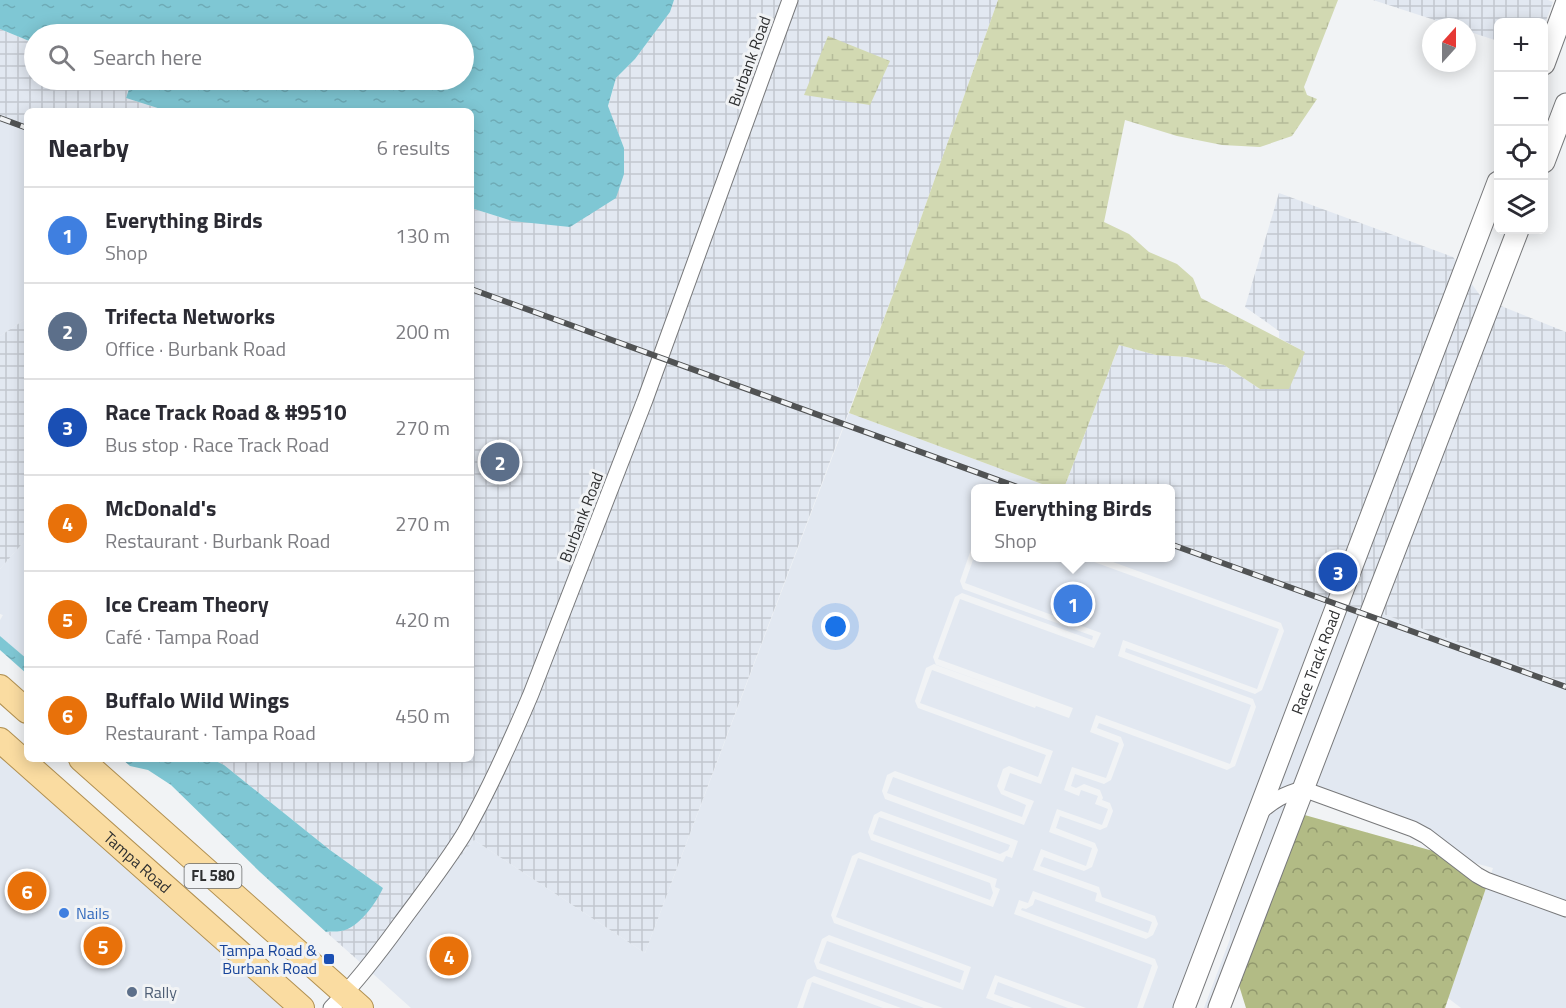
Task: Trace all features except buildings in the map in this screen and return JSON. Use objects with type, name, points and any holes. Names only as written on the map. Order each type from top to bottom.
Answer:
[{"type":"main road","points":[[1548,53],[1566,4]]},
{"type":"main road","points":[[1548,151],[1566,104]]},
{"type":"main road","name":"Race Track Road","points":[[1184,1008],[1494,193]]},
{"type":"main road","name":"Race Track Road","points":[[1220,1008],[1516,234]]},
{"type":"main road","points":[[0,687],[24,708]]},
{"type":"main road","name":"Tampa Road","points":[[0,740],[24,761]]},
{"type":"main road","name":"Tampa Road","points":[[25,762],[302,1008]]},
{"type":"main road","name":"FL 580","points":[[84,762],[345,1003]]},
{"type":"main road","points":[[1234,877],[1273,868]]},
{"type":"main road","points":[[1197,1008],[1223,937],[1224,904]]},
{"type":"street","name":"Burbank Road","points":[[345,1003],[463,835],[512,738],[645,400],[790,0]]},
{"type":"street","points":[[1258,813],[1275,800],[1303,789],[1413,829],[1486,880],[1566,909]]},
{"type":"shaded area","points":[[674,0],[783,0],[639,398],[525,692],[483,784],[458,831],[420,886],[361,963],[326,932],[342,931],[383,888],[330,850],[218,762],[474,762],[474,209],[512,221],[624,148],[608,107],[616,78],[635,59],[670,12]]},
{"type":"shaded area","points":[[797,0],[998,0],[903,269],[645,953],[474,840],[440,881],[468,839]]},
{"type":"shaded area","points":[[1373,0],[1548,0],[1553,2],[1547,18],[1494,18],[1494,40],[1476,34],[1476,18],[1428,18]]},
{"type":"shaded area","points":[[0,29],[24,39],[24,90],[129,90],[126,98],[158,108],[24,108],[24,130],[0,121]]},
{"type":"shaded area","points":[[0,121],[24,130],[24,320],[0,336]]},
{"type":"shaded area","points":[[1279,193],[1453,257],[1457,262],[1326,602],[1175,545],[1175,484],[1066,484],[1119,345],[1156,355],[1187,357],[1224,365],[1260,389],[1305,352],[1279,338],[1279,331],[1245,307]]},
{"type":"shaded area","points":[[1468,279],[1482,298],[1365,609],[1345,606]]},
{"type":"shaded area","points":[[1496,304],[1566,332],[1566,683],[1378,612]]},
{"type":"shaded area","points":[[24,320],[24,541],[0,569],[0,336]]},
{"type":"shaded area","points":[[849,413],[1042,484],[971,484],[971,549],[960,581],[963,589],[1093,636],[1092,640],[962,593],[955,597],[933,657],[936,665],[926,668],[915,701],[918,708],[1046,755],[1038,777],[1009,766],[1003,769],[997,786],[1001,794],[1026,805],[1022,817],[895,771],[887,775],[882,791],[885,799],[1010,845],[1008,850],[1000,854],[881,811],[874,815],[868,832],[871,840],[990,883],[993,893],[990,900],[860,852],[852,856],[831,915],[834,923],[964,971],[960,983],[829,935],[822,939],[814,961],[817,969],[924,1008],[901,1008],[814,976],[807,980],[797,1008],[411,1008],[371,972],[474,840],[645,953]]},
{"type":"shaded area","points":[[24,541],[24,656],[0,636],[0,620],[3,615],[0,614],[0,569]]},
{"type":"shaded area","points":[[1175,545],[1326,602],[1174,1008],[1143,1008],[1158,967],[1155,959],[1021,910],[1033,905],[1035,899],[1146,939],[1153,935],[1158,924],[1155,916],[1102,897],[1099,887],[1040,866],[1044,857],[1084,871],[1092,867],[1098,850],[1095,843],[1056,828],[1060,816],[1100,830],[1107,827],[1113,811],[1110,803],[1102,800],[1100,790],[1084,784],[1076,788],[1071,786],[1075,774],[1104,784],[1111,780],[1124,745],[1121,737],[1097,728],[1099,723],[1227,770],[1235,766],[1256,707],[1253,699],[1125,652],[1126,648],[1255,694],[1262,690],[1284,631],[1281,623],[1113,562],[1175,562]]},
{"type":"shaded area","points":[[972,562],[1094,562],[1279,629],[1257,689],[1123,640],[1118,656],[1251,705],[1230,764],[1096,715],[1090,732],[1119,743],[1106,778],[1072,767],[1064,790],[1079,796],[1081,790],[1098,796],[1095,804],[1108,809],[1102,825],[1057,809],[1049,832],[1092,848],[1086,866],[1041,849],[1033,870],[1097,893],[1095,901],[1152,922],[1148,933],[1033,891],[1028,903],[1019,900],[1014,914],[1152,965],[1137,1008],[1086,1008],[995,975],[986,998],[1014,1008],[943,1008],[819,963],[827,941],[963,990],[971,967],[836,917],[858,858],[993,907],[1000,889],[995,887],[997,879],[873,834],[879,817],[1003,862],[1006,856],[1012,858],[1018,841],[887,793],[893,777],[1024,825],[1034,801],[1004,790],[1010,773],[1041,784],[1053,751],[920,703],[932,670],[1035,708],[1036,706],[1069,718],[1073,708],[938,659],[960,599],[1094,648],[1101,633],[965,583]]},
{"type":"shaded area","points":[[1345,606],[1365,609],[1298,783],[1273,793]]},
{"type":"shaded area","points":[[1378,612],[1566,683],[1566,901],[1491,874],[1493,868],[1471,862],[1312,784]]},
{"type":"shaded area","points":[[0,754],[289,1008],[0,1008]]},
{"type":"shaded area","points":[[1292,799],[1213,1008],[1204,1008],[1230,939],[1230,904],[1263,818],[1278,806]]},
{"type":"shaded area","points":[[1486,888],[1566,917],[1566,1008],[1461,1008],[1448,998]]},
{"type":"shaded area","points":[[812,982],[883,1008],[803,1008]]},
{"type":"shaded area","points":[[998,982],[1068,1008],[1032,1008],[994,994]]},
{"type":"green space","points":[[998,0],[1338,0],[1304,87],[1307,95],[1317,99],[1292,136],[1260,147],[1222,145],[1177,136],[1125,120],[1104,222],[1129,234],[1149,252],[1177,264],[1193,278],[1201,298],[1305,352],[1289,389],[1260,389],[1224,365],[1187,357],[1156,355],[1119,345],[1066,484],[1042,484],[849,413],[903,269]]},
{"type":"green space","points":[[828,36],[890,61],[870,105],[804,95]]},
{"type":"green space","points":[[1301,814],[1433,851],[1473,882],[1486,888],[1445,1008],[1246,1008],[1237,979]]},
{"type":"water","points":[[0,0],[674,0],[670,12],[635,59],[616,78],[608,106],[624,148],[624,174],[616,198],[570,227],[512,221],[474,209],[474,108],[158,108],[126,98],[129,90],[474,90],[474,24],[24,24],[24,39],[0,29]]},
{"type":"water","points":[[0,636],[24,656],[24,671],[0,650]]},
{"type":"water","points":[[125,762],[218,762],[330,850],[383,888],[376,901],[354,925],[341,931],[326,932],[260,872],[171,785],[148,770],[130,766]]},
{"type":"railway","points":[[0,118],[24,127]]},
{"type":"railway","points":[[474,290],[1009,484]]},
{"type":"railway","points":[[1175,546],[1566,687]]},
{"type":"place","name":"Trifecta Networks","points":[[500,462]]},
{"type":"place","name":"Race Track Road & #9510","points":[[1338,572]]},
{"type":"place","name":"Everything Birds","points":[[1073,604]]},
{"type":"place","name":"Buffalo Wild Wings","points":[[27,891]]},
{"type":"place","name":"Nails","points":[[64,913]]},
{"type":"place","name":"Ice Cream Theory","points":[[103,946]]},
{"type":"place","name":"McDonald's","points":[[449,956]]},
{"type":"place","name":"Tampa Road & Burbank Road","points":[[329,959]]},
{"type":"place","name":"Rally","points":[[132,992]]}]
